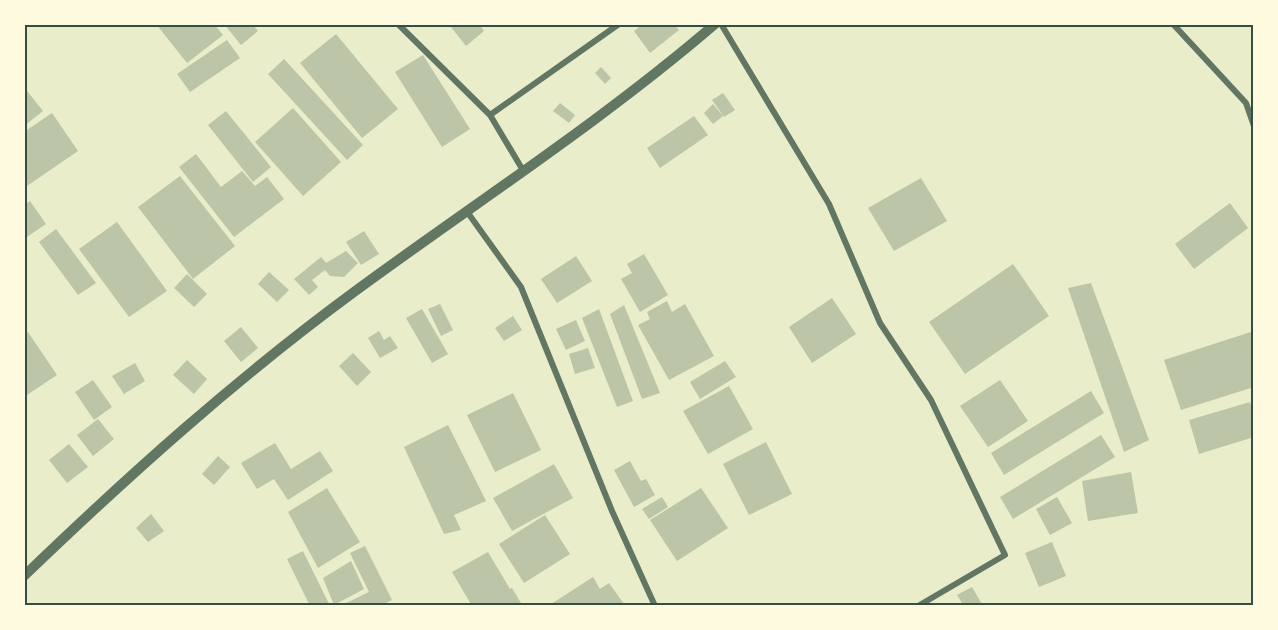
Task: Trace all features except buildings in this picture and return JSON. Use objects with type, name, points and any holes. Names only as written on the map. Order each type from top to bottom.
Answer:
[{"type":"street","points":[[398,24],[490,115],[524,172]]},
{"type":"street","points":[[490,115],[619,24]]},
{"type":"street","points":[[24,576],[118,486],[214,403],[354,292],[524,172],[667,65],[715,24]]},
{"type":"street","points":[[721,24],[829,204],[880,323],[931,400],[1005,555],[918,606]]},
{"type":"street","points":[[1173,24],[1246,104],[1254,126]]},
{"type":"street","points":[[468,213],[521,287],[612,511],[655,606]]}]
